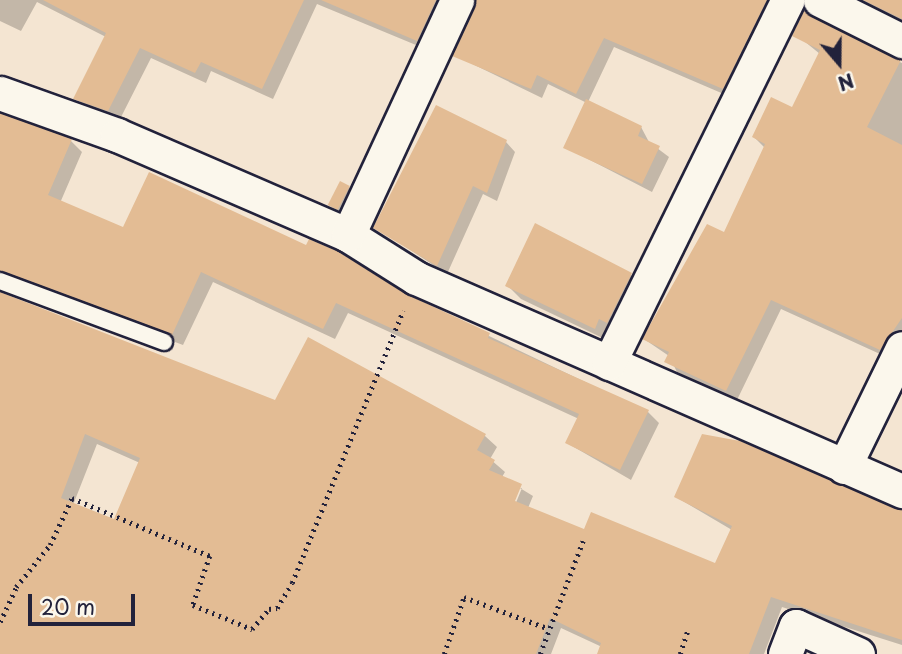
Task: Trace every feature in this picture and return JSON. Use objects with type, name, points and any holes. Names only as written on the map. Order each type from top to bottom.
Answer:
[{"type":"street","points":[[348,235],[457,0]]},
{"type":"street","points":[[609,363],[788,0]]},
{"type":"street","points":[[820,0],[902,41]]},
{"type":"street","points":[[0,93],[117,135],[348,235],[416,278],[902,491]]},
{"type":"street","points":[[844,467],[902,348]]},
{"type":"street","points":[[785,654],[796,626],[859,654]]},
{"type":"lane","points":[[0,281],[163,342]]},
{"type":"path","points":[[0,622],[16,587],[50,545],[72,498],[210,556],[193,605],[252,629],[269,609],[277,608],[292,583],[416,278]]},
{"type":"path","points":[[540,654],[547,628],[583,541]]},
{"type":"path","points":[[444,654],[464,597],[547,628]]},
{"type":"path","points":[[680,654],[688,629]]},
{"type":"building","points":[[43,0],[304,0],[262,89],[201,62],[195,73],[140,48],[108,111],[73,99],[106,33]]},
{"type":"building","points":[[321,0],[436,0],[417,41]]},
{"type":"building","points":[[476,0],[767,0],[723,89],[604,38],[576,94],[537,75],[531,89],[452,56]]},
{"type":"building","points":[[863,0],[902,0],[902,19]]},
{"type":"building","points":[[804,11],[901,60],[867,127],[902,145],[902,318],[880,350],[771,300],[726,391],[664,362],[669,352],[642,339],[707,224],[724,232],[765,144],[752,137],[771,97],[792,107],[820,50],[792,36]]},
{"type":"building","points":[[586,99],[642,126],[638,136],[660,146],[642,184],[563,148]]},
{"type":"building","points":[[436,105],[507,140],[487,193],[473,186],[437,266],[373,228]]},
{"type":"building","points":[[0,113],[72,139],[48,195],[123,227],[149,172],[306,245],[309,239],[339,252],[406,294],[490,333],[488,338],[649,410],[620,470],[565,443],[579,414],[336,303],[323,329],[201,272],[172,335],[0,271]]},
{"type":"building","points":[[340,181],[350,186],[338,210],[328,205]]},
{"type":"building","points":[[535,223],[632,273],[607,323],[599,319],[595,329],[505,286]]},
{"type":"building","points":[[0,292],[275,400],[308,337],[486,434],[477,450],[495,460],[489,470],[522,484],[515,501],[584,529],[591,512],[715,563],[732,526],[674,497],[702,434],[740,441],[902,510],[902,640],[771,597],[749,654],[597,654],[601,643],[550,618],[536,654],[0,654]],"holes":[[[85,434],[140,458],[114,519],[61,498]]]}]
